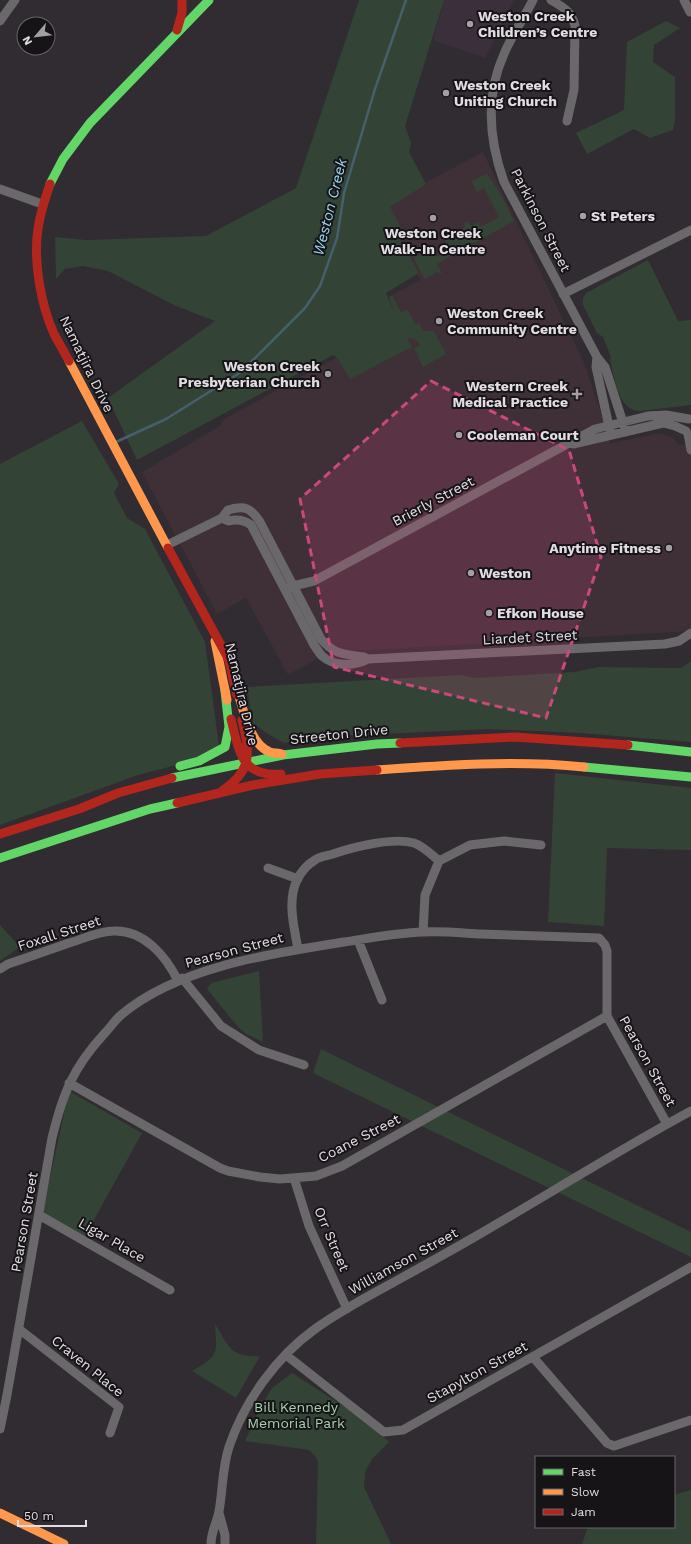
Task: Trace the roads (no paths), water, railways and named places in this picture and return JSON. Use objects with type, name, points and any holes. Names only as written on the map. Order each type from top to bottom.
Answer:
[{"type":"main road","points":[[176,34],[184,0]]},
{"type":"main road","name":"Namatjira Drive","points":[[209,0],[199,4],[191,18],[170,42],[79,135],[60,164],[42,204],[36,241],[37,266],[48,316],[54,333],[105,433],[228,658],[235,685],[247,748],[244,770],[238,779],[220,792]]},
{"type":"main road","name":"Namatjira Drive","points":[[214,631],[224,692],[239,750],[250,769],[257,774],[269,776],[300,770],[320,774]]},
{"type":"main road","points":[[235,685],[241,700],[247,725],[258,744],[270,752],[283,755]]},
{"type":"main road","points":[[118,793],[138,778],[199,761],[225,747],[229,727],[224,692]]},
{"type":"main road","name":"Streeton Drive","points":[[0,834],[79,809],[118,793],[182,775],[283,755],[395,742],[514,737],[614,743],[691,752]]},
{"type":"main road","points":[[0,858],[150,809],[220,792],[320,774],[475,764],[558,764],[691,777]]},
{"type":"main road","points":[[0,1513],[64,1544]]},
{"type":"street","points":[[0,21],[15,0]]},
{"type":"street","points":[[184,0],[191,18]]},
{"type":"street","name":"Parkinson Street","points":[[533,0],[504,54],[498,72],[492,97],[493,144],[504,182],[597,357],[605,367],[626,432]]},
{"type":"street","points":[[551,0],[565,8],[573,18],[575,26],[574,90],[567,121]]},
{"type":"street","points":[[684,0],[690,12]]},
{"type":"street","points":[[0,189],[42,204]]},
{"type":"street","points":[[563,294],[691,230]]},
{"type":"street","name":"Parkinson Street","points":[[597,357],[596,367],[608,425],[612,436]]},
{"type":"street","name":"Brierly Street","points":[[289,588],[314,581],[595,429],[648,416],[666,415],[690,419]]},
{"type":"street","points":[[690,419],[686,424],[691,450]]},
{"type":"street","name":"Brierly Street","points":[[566,446],[664,423],[675,426],[688,434]]},
{"type":"street","name":"Liardet Street","points":[[289,588],[260,522],[253,512],[245,508],[232,508],[225,512],[222,518],[229,521],[245,520],[251,524],[295,599],[326,646],[333,652],[368,659],[665,644],[679,641],[691,633]]},
{"type":"street","points":[[167,545],[222,518]]},
{"type":"street","name":"Brierly Street","points":[[295,599],[314,581]]},
{"type":"street","points":[[423,932],[425,895],[438,861],[470,845],[504,841],[541,845]]},
{"type":"street","points":[[298,949],[292,904],[293,890],[298,879],[307,867],[317,858],[342,850],[398,842],[414,843],[438,861]]},
{"type":"street","points":[[268,868],[298,879]]},
{"type":"street","name":"Foxall Street","points":[[0,969],[8,964],[97,934],[114,931],[127,933],[144,939],[154,947],[180,980],[221,1026],[259,1050],[304,1065]]},
{"type":"street","name":"Pearson Street","points":[[0,1429],[4,1393],[19,1329],[55,1126],[69,1083],[89,1050],[121,1015],[143,999],[180,980],[252,959],[298,949],[423,932],[599,938],[605,945],[607,951],[607,1016],[667,1124]]},
{"type":"street","points":[[358,940],[382,1000]]},
{"type":"street","name":"Coane Street","points":[[69,1083],[225,1170],[260,1177],[294,1178],[316,1176],[342,1166],[607,1016]]},
{"type":"street","name":"Williamson Street","points":[[212,1544],[211,1534],[219,1513],[225,1464],[229,1447],[249,1403],[286,1355],[313,1330],[691,1111]]},
{"type":"street","name":"Orr Street","points":[[294,1178],[309,1226],[347,1309]]},
{"type":"street","name":"Ligar Place","points":[[39,1215],[170,1290]]},
{"type":"street","name":"Stapylton Street","points":[[286,1355],[384,1432],[403,1430],[691,1267]]},
{"type":"street","name":"Craven Place","points":[[19,1329],[119,1407],[110,1433]]},
{"type":"street","points":[[533,1357],[607,1443],[614,1446],[691,1420]]},
{"type":"street","name":"Williamson Street","points":[[219,1513],[225,1535],[225,1544]]},
{"type":"waterway","name":"Weston Creek","points":[[116,442],[166,419],[241,372],[305,308],[320,286],[337,238],[344,193],[375,89],[406,0]]},
{"type":"place","name":"Weston Creek Children’s Centre","points":[[470,24]]},
{"type":"place","name":"Weston Creek Uniting Church","points":[[446,93]]},
{"type":"place","name":"St Peters","points":[[583,216]]},
{"type":"place","name":"Weston Creek Walk-In Centre","points":[[433,218]]},
{"type":"place","name":"Weston Creek Community Centre","points":[[439,321]]},
{"type":"place","name":"Weston Creek Presbyterian Church","points":[[328,374]]},
{"type":"place","name":"Western Creek Medical Practice","points":[[577,394]]},
{"type":"place","name":"Cooleman Court","points":[[459,435]]},
{"type":"place","name":"Anytime Fitness","points":[[669,548]]},
{"type":"place","name":"Weston","points":[[471,573]]},
{"type":"place","name":"Efkon House","points":[[489,613]]},
{"type":"park label","name":"Bill Kennedy Memorial Park","points":[[296,1416]]}]
